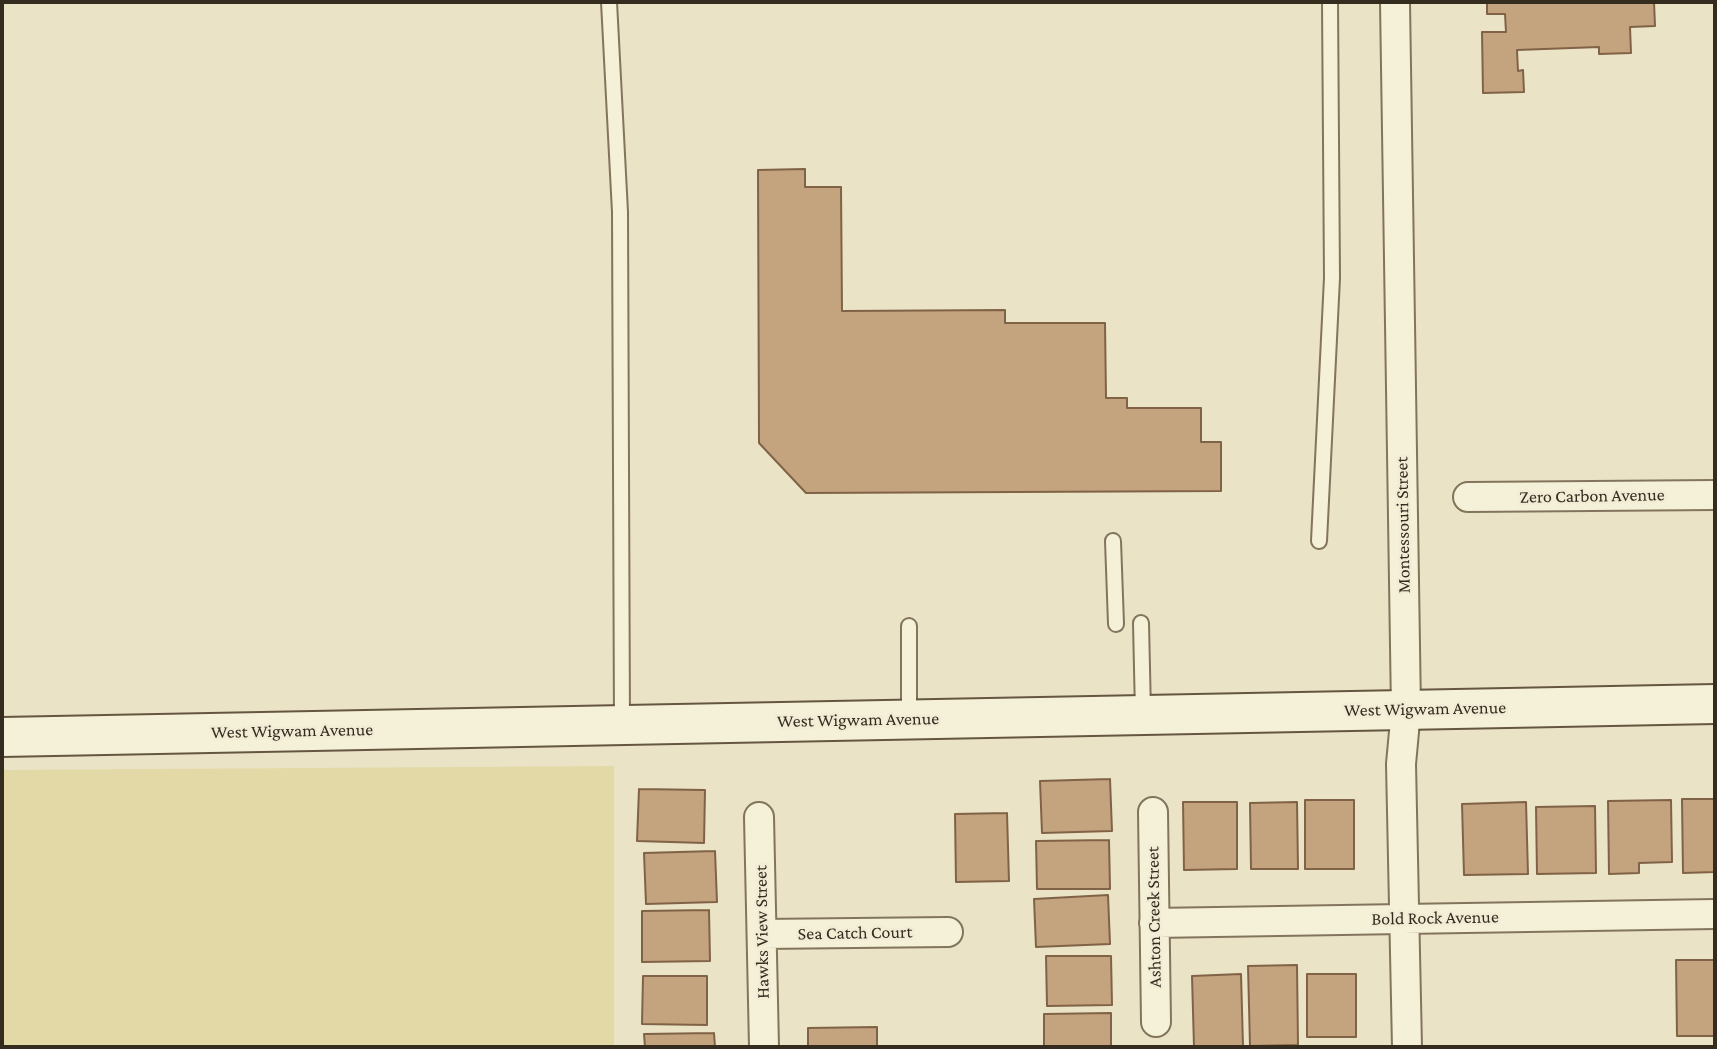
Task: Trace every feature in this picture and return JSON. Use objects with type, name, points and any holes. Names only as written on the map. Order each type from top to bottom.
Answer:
[{"type":"street","name":"Montessouri Street","points":[[1395,2],[1406,710],[1401,764],[1407,1047]]},
{"type":"street","name":"Zero Carbon Avenue","points":[[1468,497],[1715,495]]},
{"type":"street","name":"West Wigwam Avenue","points":[[2,737],[1715,704]]},
{"type":"street","name":"Ashton Creek Street","points":[[1153,813],[1156,1022]]},
{"type":"street","name":"Hawks View Street","points":[[759,817],[764,1047]]},
{"type":"street","name":"Bold Rock Avenue","points":[[1154,923],[1715,914]]},
{"type":"street","name":"Sea Catch Court","points":[[762,934],[948,932]]},
{"type":"lane","points":[[609,2],[620,212],[622,724]]},
{"type":"lane","points":[[1319,541],[1332,278],[1330,2]]},
{"type":"lane","points":[[1113,541],[1116,624]]},
{"type":"lane","points":[[1141,623],[1143,714]]},
{"type":"lane","points":[[909,626],[909,719]]},
{"type":"sand","points":[[614,766],[614,1047],[2,1047],[2,770]]},
{"type":"building","points":[[1487,2],[1654,2],[1655,26],[1630,27],[1631,53],[1599,54],[1599,47],[1517,50],[1518,71],[1523,70],[1524,92],[1483,93],[1482,32],[1506,32],[1505,14],[1487,14]]},
{"type":"building","points":[[805,169],[805,187],[841,187],[842,311],[1005,310],[1005,323],[1105,323],[1106,398],[1127,398],[1127,408],[1201,408],[1201,442],[1221,442],[1221,491],[806,493],[759,443],[758,170]]},
{"type":"building","points":[[1110,779],[1112,831],[1042,833],[1040,781]]},
{"type":"building","points":[[639,789],[705,790],[704,843],[637,841]]},
{"type":"building","points":[[1682,799],[1715,799],[1715,872],[1683,873]]},
{"type":"building","points":[[1305,800],[1354,800],[1354,869],[1305,869]]},
{"type":"building","points":[[1671,800],[1672,862],[1639,863],[1639,873],[1609,874],[1608,801]]},
{"type":"building","points":[[1183,802],[1237,802],[1237,869],[1184,870]]},
{"type":"building","points":[[1297,802],[1298,869],[1251,869],[1250,803]]},
{"type":"building","points":[[1526,802],[1528,874],[1464,875],[1462,804]]},
{"type":"building","points":[[1595,806],[1596,873],[1537,874],[1536,807]]},
{"type":"building","points":[[1007,813],[1009,881],[956,882],[955,814]]},
{"type":"building","points":[[1109,840],[1110,889],[1037,889],[1036,841]]},
{"type":"building","points":[[715,851],[717,902],[646,904],[644,853]]},
{"type":"building","points":[[1108,895],[1110,944],[1036,947],[1034,899]]},
{"type":"building","points":[[709,910],[710,961],[642,962],[642,911]]},
{"type":"building","points":[[1046,956],[1111,956],[1112,1005],[1047,1006]]},
{"type":"building","points":[[1676,960],[1715,960],[1715,1036],[1677,1036]]},
{"type":"building","points":[[1297,965],[1298,1045],[1250,1046],[1248,966]]},
{"type":"building","points":[[1241,974],[1243,1046],[1194,1047],[1192,976]]},
{"type":"building","points":[[1307,974],[1356,974],[1356,1037],[1307,1037]]},
{"type":"building","points":[[643,976],[707,976],[707,1025],[642,1024]]},
{"type":"building","points":[[1111,1013],[1111,1047],[1044,1047],[1044,1014]]},
{"type":"building","points":[[877,1027],[877,1047],[808,1047],[808,1028]]},
{"type":"building","points":[[714,1033],[715,1047],[645,1047],[644,1034]]}]
